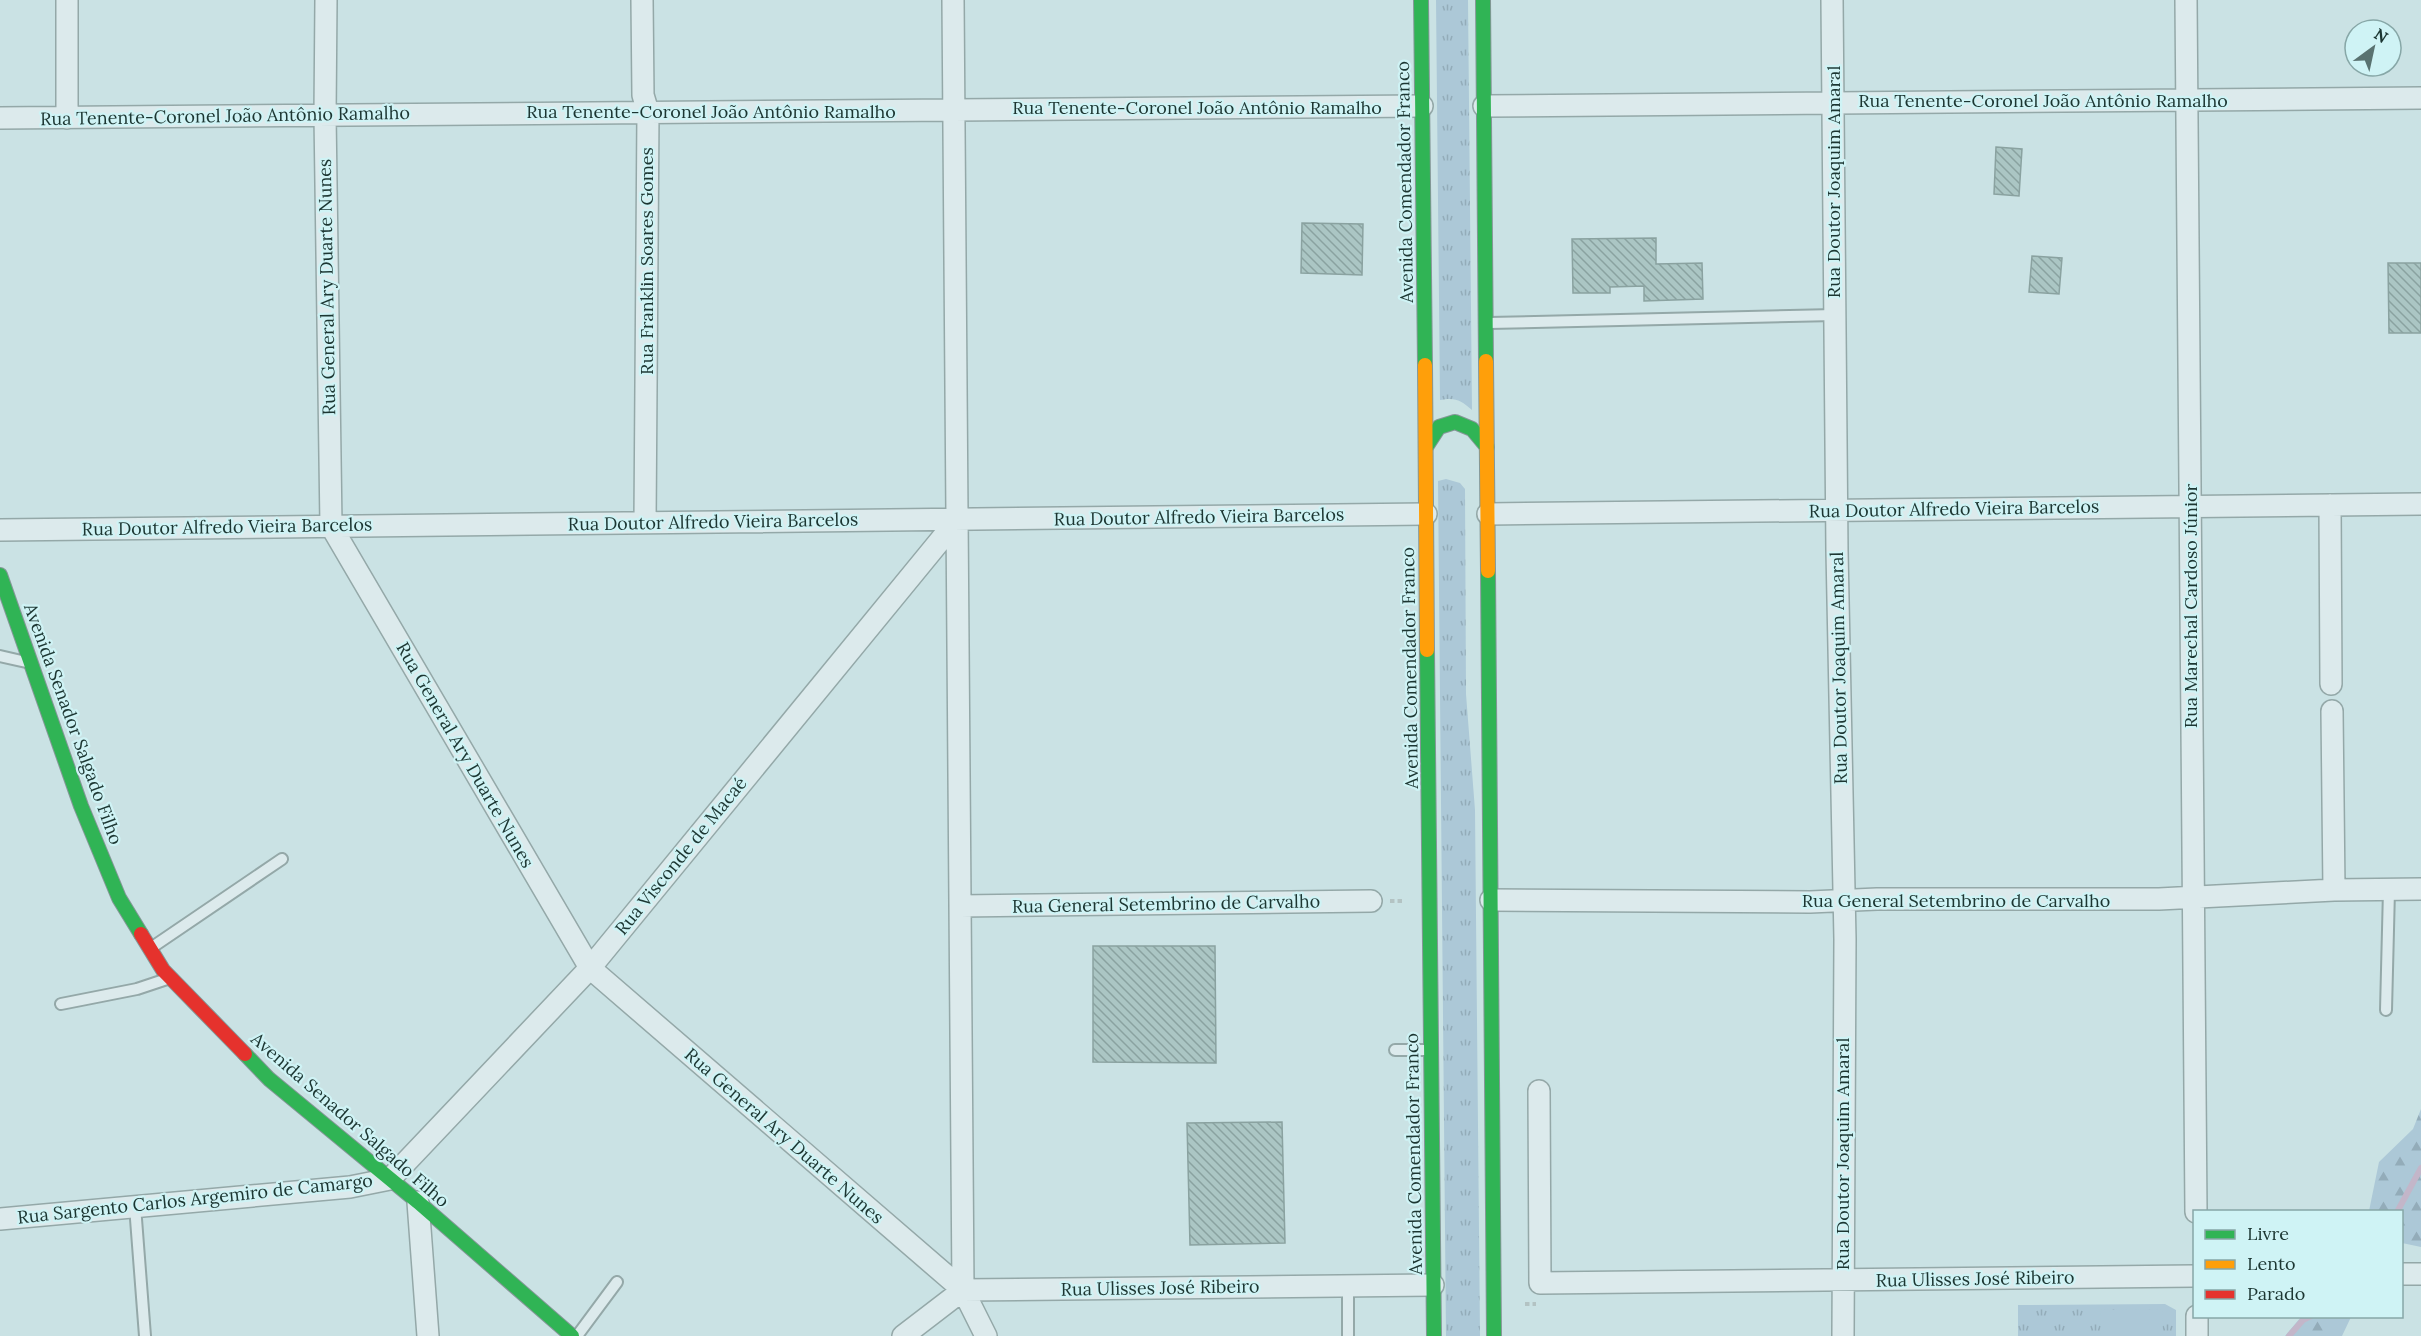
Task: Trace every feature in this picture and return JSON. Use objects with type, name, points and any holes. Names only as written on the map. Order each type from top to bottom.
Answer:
[{"type":"main road","name":"Avenida Comendador Franco","points":[[1421,0],[1434,1336]]},
{"type":"main road","points":[[1483,0],[1494,1336]]},
{"type":"main road","points":[[1426,447],[1431,435],[1439,425],[1454,421],[1468,424],[1479,434],[1487,447]]},
{"type":"main road","name":"Avenida Senador Salgado Filho","points":[[0,574],[81,806],[119,898],[170,978],[269,1079],[418,1202],[572,1336]]},
{"type":"street","points":[[67,0],[67,118]]},
{"type":"street","name":"Rua General Ary Duarte Nunes","points":[[326,0],[325,115],[331,526],[590,968],[963,1290],[986,1336]]},
{"type":"street","name":"Rua Franklin Soares Gomes","points":[[642,0],[643,95],[648,112],[645,523]]},
{"type":"street","points":[[903,1336],[963,1290],[953,0]]},
{"type":"street","name":"Rua Doutor Joaquim Amaral","points":[[1832,0],[1836,510],[1844,900],[1843,1336]]},
{"type":"street","name":"Rua Marechal Cardoso Júnior","points":[[2186,0],[2196,1210]]},
{"type":"street","name":"Rua Tenente-Coronel João Antônio Ramalho","points":[[1484,106],[2421,98]]},
{"type":"street","name":"Rua Tenente-Coronel João Antônio Ramalho","points":[[0,118],[1422,106]]},
{"type":"street","name":"Rua Doutor Alfredo Vieira Barcelos","points":[[1488,514],[2421,504]]},
{"type":"street","points":[[2330,505],[2331,684]]},
{"type":"street","name":"Rua Doutor Alfredo Vieira Barcelos","points":[[0,530],[1426,514]]},
{"type":"street","name":"Rua Visconde de Macaé","points":[[390,1179],[590,968],[957,520]]},
{"type":"street","points":[[2332,711],[2334,890]]},
{"type":"street","name":"Rua General Setembrino de Carvalho","points":[[1491,900],[1810,902],[2194,898],[2334,890],[2421,889]]},
{"type":"street","name":"Rua General Setembrino de Carvalho","points":[[960,906],[1371,901]]},
{"type":"street","name":"Rua Ulisses José Ribeiro","points":[[1539,1091],[1540,1283],[2193,1276]]},
{"type":"street","name":"Rua Sargento Carlos Argemiro de Camargo","points":[[0,1219],[350,1187],[390,1179]]},
{"type":"street","points":[[418,1202],[428,1336]]},
{"type":"street","points":[[2403,1274],[2421,1274]]},
{"type":"street","name":"Rua Ulisses José Ribeiro","points":[[963,1290],[1433,1285]]},
{"type":"street","points":[[2197,1318],[2197,1336]]},
{"type":"lane","points":[[1486,323],[1835,315]]},
{"type":"lane","points":[[0,656],[31,664]]},
{"type":"lane","points":[[150,949],[282,859]]},
{"type":"lane","points":[[2386,1010],[2389,890]]},
{"type":"lane","points":[[61,1004],[137,989],[170,978]]},
{"type":"lane","points":[[1395,1050],[1431,1050]]},
{"type":"lane","points":[[135,1206],[145,1336]]},
{"type":"lane","points":[[578,1336],[616,1281]]},
{"type":"lane","points":[[1348,1286],[1348,1336]]},
{"type":"path","points":[[1525,1304],[1536,1304]]},
{"type":"green space","points":[[1436,0],[1468,0],[1472,410],[1458,400],[1440,400]]},
{"type":"green space","points":[[1446,479],[1460,483],[1465,489],[1466,694],[1475,810],[1480,1336],[1446,1336],[1438,481]]},
{"type":"green space","points":[[2421,1109],[2421,1247],[2403,1243],[2403,1210],[2369,1210],[2379,1162],[2413,1129]]},
{"type":"green space","points":[[2165,1304],[2176,1310],[2176,1336],[2018,1336],[2018,1305]]},
{"type":"green space","points":[[2162,1309],[2163,1336],[2101,1336],[2100,1310]]},
{"type":"green space","points":[[2300,1318],[2351,1318],[2342,1336],[2285,1336]]},
{"type":"building","points":[[1996,147],[2022,149],[2019,196],[1994,194]]},
{"type":"building","points":[[1302,223],[1363,224],[1362,275],[1301,273]]},
{"type":"building","points":[[1656,238],[1656,264],[1702,263],[1703,299],[1644,301],[1644,286],[1610,287],[1610,293],[1573,293],[1572,239]]},
{"type":"building","points":[[2032,256],[2062,258],[2059,294],[2029,292]]},
{"type":"building","points":[[2388,263],[2421,263],[2421,333],[2389,333]]},
{"type":"building","points":[[1093,946],[1215,946],[1216,1063],[1093,1062]]},
{"type":"building","points":[[1282,1122],[1285,1243],[1190,1245],[1187,1123]]},
{"type":"waterway","points":[[2398,1210],[2421,1168]]},
{"type":"waterway","points":[[2289,1336],[2307,1318]]},
{"type":"traffic: fast","points":[[1421,0],[1425,365]]},
{"type":"traffic: fast","points":[[1483,0],[1486,361]]},
{"type":"traffic: fast","points":[[1426,447],[1439,427],[1455,422],[1472,429],[1487,447]]},
{"type":"traffic: fast","points":[[1488,571],[1494,1336]]},
{"type":"traffic: fast","points":[[0,575],[81,806],[119,898],[141,934]]},
{"type":"traffic: fast","points":[[1427,650],[1434,1336]]},
{"type":"traffic: fast","points":[[245,1054],[269,1079],[418,1202],[572,1336]]},
{"type":"traffic: slow","points":[[1486,361],[1488,571]]},
{"type":"traffic: slow","points":[[1425,365],[1427,650]]},
{"type":"traffic: jam","points":[[141,934],[163,970],[245,1054]]}]
